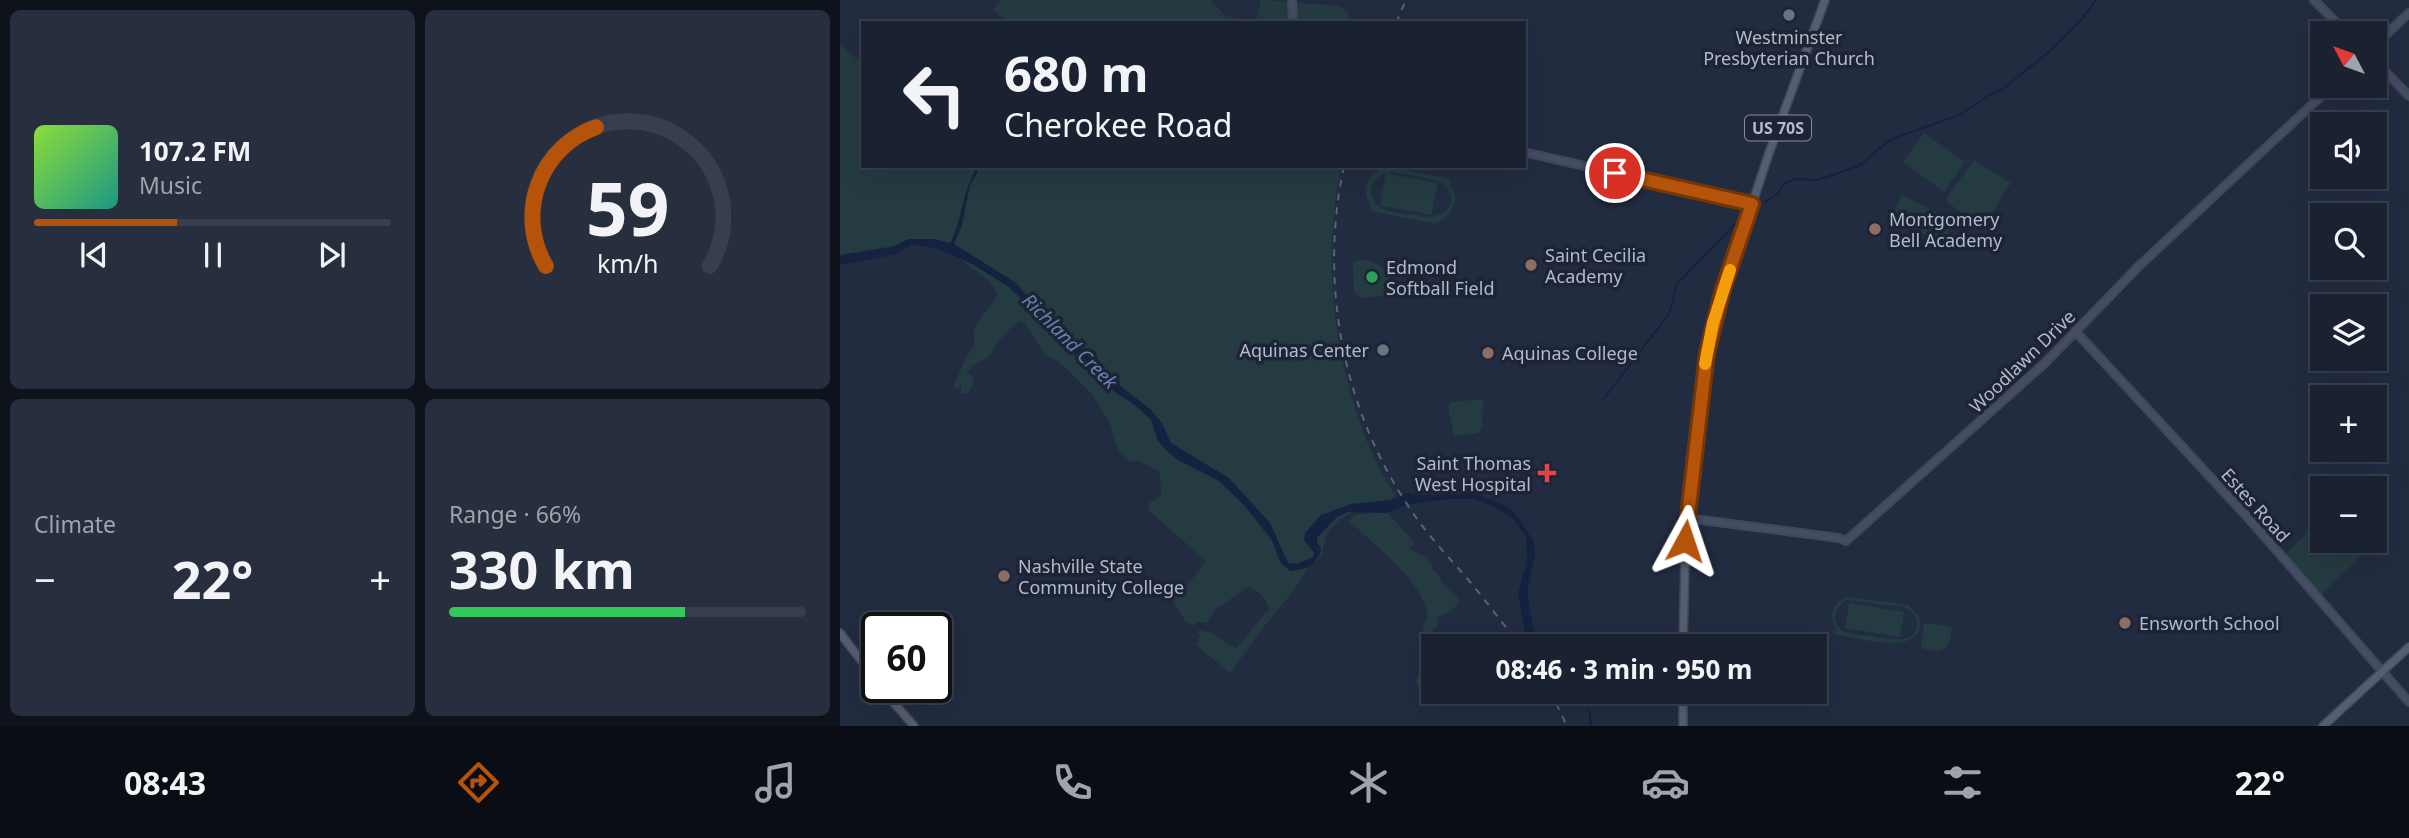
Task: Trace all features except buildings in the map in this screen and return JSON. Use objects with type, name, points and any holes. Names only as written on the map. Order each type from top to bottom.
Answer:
[{"type":"main road","points":[[1292,0],[1293,21]]},
{"type":"main road","name":"US 70S","points":[[1683,634],[1686,518],[1713,323],[1752,204],[1825,0]]},
{"type":"main road","points":[[2314,0],[2335,21]]},
{"type":"main road","points":[[2387,34],[2409,13]]},
{"type":"main road","points":[[2387,73],[2409,96]]},
{"type":"main road","name":"Woodlawn Drive","points":[[1686,518],[1846,541],[2045,363],[2139,266],[2319,98]]},
{"type":"main road","points":[[1526,152],[1752,204]]},
{"type":"main road","name":"Estes Road","points":[[2076,332],[2250,520],[2409,702]]},
{"type":"main road","points":[[840,633],[861,660]]},
{"type":"main road","points":[[2323,726],[2409,647]]},
{"type":"main road","points":[[894,703],[914,726]]},
{"type":"main road","points":[[1682,723],[1683,704]]},
{"type":"green space","points":[[1001,0],[1211,0],[1223,14],[1242,21],[1007,21],[993,10]]},
{"type":"green space","points":[[1261,0],[1341,6],[1353,21],[1256,21]]},
{"type":"green space","points":[[840,45],[861,61],[861,168],[1341,168],[1332,271],[1338,338],[1354,405],[1366,439],[1395,496],[1391,500],[1351,504],[1351,513],[1341,518],[1326,534],[1322,555],[1307,569],[1295,589],[1230,673],[1196,645],[1200,636],[1197,634],[1198,630],[1212,633],[1236,649],[1269,611],[1265,599],[1256,590],[1248,587],[1216,609],[1206,623],[1198,622],[1192,625],[1185,621],[1172,599],[1206,561],[1148,510],[1149,503],[1161,496],[1160,472],[1139,461],[1130,461],[1117,449],[1110,423],[1091,393],[1066,368],[1045,355],[1025,323],[1020,321],[1015,325],[999,341],[990,356],[970,368],[967,372],[974,383],[968,393],[961,394],[961,384],[957,389],[953,387],[975,344],[977,323],[997,293],[990,282],[960,259],[952,246],[934,239],[840,255]]},
{"type":"green space","points":[[1924,133],[1965,162],[1944,192],[1903,162]]},
{"type":"green space","points":[[1974,160],[2011,183],[1989,218],[1980,227],[1947,202],[1947,197]]},
{"type":"green space","points":[[1381,168],[1395,168],[1451,179],[1454,206],[1445,218],[1436,224],[1371,211],[1366,194],[1371,177]],"holes":[[[1386,173],[1428,178],[1441,183],[1450,192],[1451,204],[1443,213],[1429,217],[1394,212],[1383,209],[1371,195],[1373,184]]]},
{"type":"green space","points":[[1386,173],[1438,183],[1431,215],[1380,205]]},
{"type":"green space","points":[[1902,195],[1954,221],[1942,243],[1891,218]]},
{"type":"green space","name":"Edmond Softball Field","points":[[1368,260],[1379,265],[1386,273],[1392,295],[1360,298],[1354,292],[1353,261]]},
{"type":"green space","points":[[1483,399],[1482,428],[1478,433],[1454,436],[1448,407],[1451,402]]},
{"type":"green space","points":[[1387,512],[1414,542],[1414,546],[1408,548],[1433,564],[1432,570],[1459,599],[1454,608],[1438,617],[1437,628],[1431,631],[1432,634],[1424,634],[1423,626],[1428,617],[1418,591],[1398,566],[1353,524],[1348,523],[1354,515]]},
{"type":"green space","points":[[2310,530],[2310,553],[2364,553],[2319,596],[2284,555]]},
{"type":"green space","points":[[1848,597],[1909,605],[1919,617],[1919,630],[1913,638],[1888,643],[1833,634],[1833,630],[1837,630],[1833,610]],"holes":[[[1847,600],[1904,607],[1916,618],[1917,627],[1914,633],[1902,639],[1850,633],[1836,624],[1837,610]]]},
{"type":"green space","points":[[1849,603],[1904,612],[1900,637],[1845,628]]},
{"type":"green space","points":[[1924,623],[1952,627],[1944,649],[1935,651],[1921,648]]},
{"type":"green space","points":[[1421,671],[1421,691],[1415,682]]},
{"type":"water","points":[[976,168],[962,225],[954,244],[1016,283],[1042,313],[1068,334],[1099,369],[1151,410],[1162,423],[1171,443],[1229,478],[1270,523],[1288,563],[1297,564],[1313,557],[1314,553],[1304,540],[1305,533],[1321,515],[1351,504],[1391,500],[1407,493],[1474,494],[1509,508],[1534,542],[1535,556],[1527,592],[1536,634],[1525,633],[1518,593],[1527,560],[1526,537],[1515,521],[1497,508],[1475,499],[1448,499],[1409,504],[1386,513],[1348,512],[1337,517],[1316,539],[1318,554],[1315,563],[1290,571],[1281,563],[1271,539],[1244,505],[1219,481],[1178,460],[1167,451],[1158,441],[1151,420],[1136,406],[1094,378],[1059,337],[1009,287],[974,265],[939,249],[913,244],[897,254],[840,265],[840,255],[894,247],[908,239],[934,239],[950,243]]},
{"type":"waterway","points":[[1766,202],[1778,193],[1785,183],[1796,179],[1818,180],[1859,166],[1887,142],[1959,115],[2003,89],[2051,50],[2081,20],[2096,0]]},
{"type":"waterway","points":[[1603,400],[1668,315],[1677,284],[1740,219]]},
{"type":"waterway","name":"Richland Creek","points":[[1316,537],[1320,548],[1318,557]]},
{"type":"waterway","name":"Richland Creek","points":[[1589,710],[1591,726]]},
{"type":"railway","points":[[1397,21],[1406,0]]},
{"type":"railway","points":[[1344,168],[1334,254],[1336,298],[1352,384],[1366,426],[1385,466],[1414,515],[1511,634]]},
{"type":"railway","points":[[1556,704],[1567,726]]},
{"type":"slow traffic","points":[[1705,364],[1713,323],[1730,270]]},
{"type":"place","name":"Westminster Presbyterian Church","points":[[1789,15]]},
{"type":"place","name":"Montgomery Bell Academy","points":[[1875,229]]},
{"type":"place","name":"Saint Cecilia Academy","points":[[1531,265]]},
{"type":"place","name":"Edmond Softball Field","points":[[1372,277]]},
{"type":"place","name":"Aquinas Center","points":[[1383,350]]},
{"type":"place","name":"Aquinas College","points":[[1488,353]]},
{"type":"place","name":"Saint Thomas West Hospital","points":[[1547,473]]},
{"type":"place","name":"Nashville State Community College","points":[[1004,576]]},
{"type":"place","name":"Ensworth School","points":[[2125,623]]},
{"type":"route","points":[[1615,173],[1752,204],[1723,289],[1707,353],[1685,541]]}]
